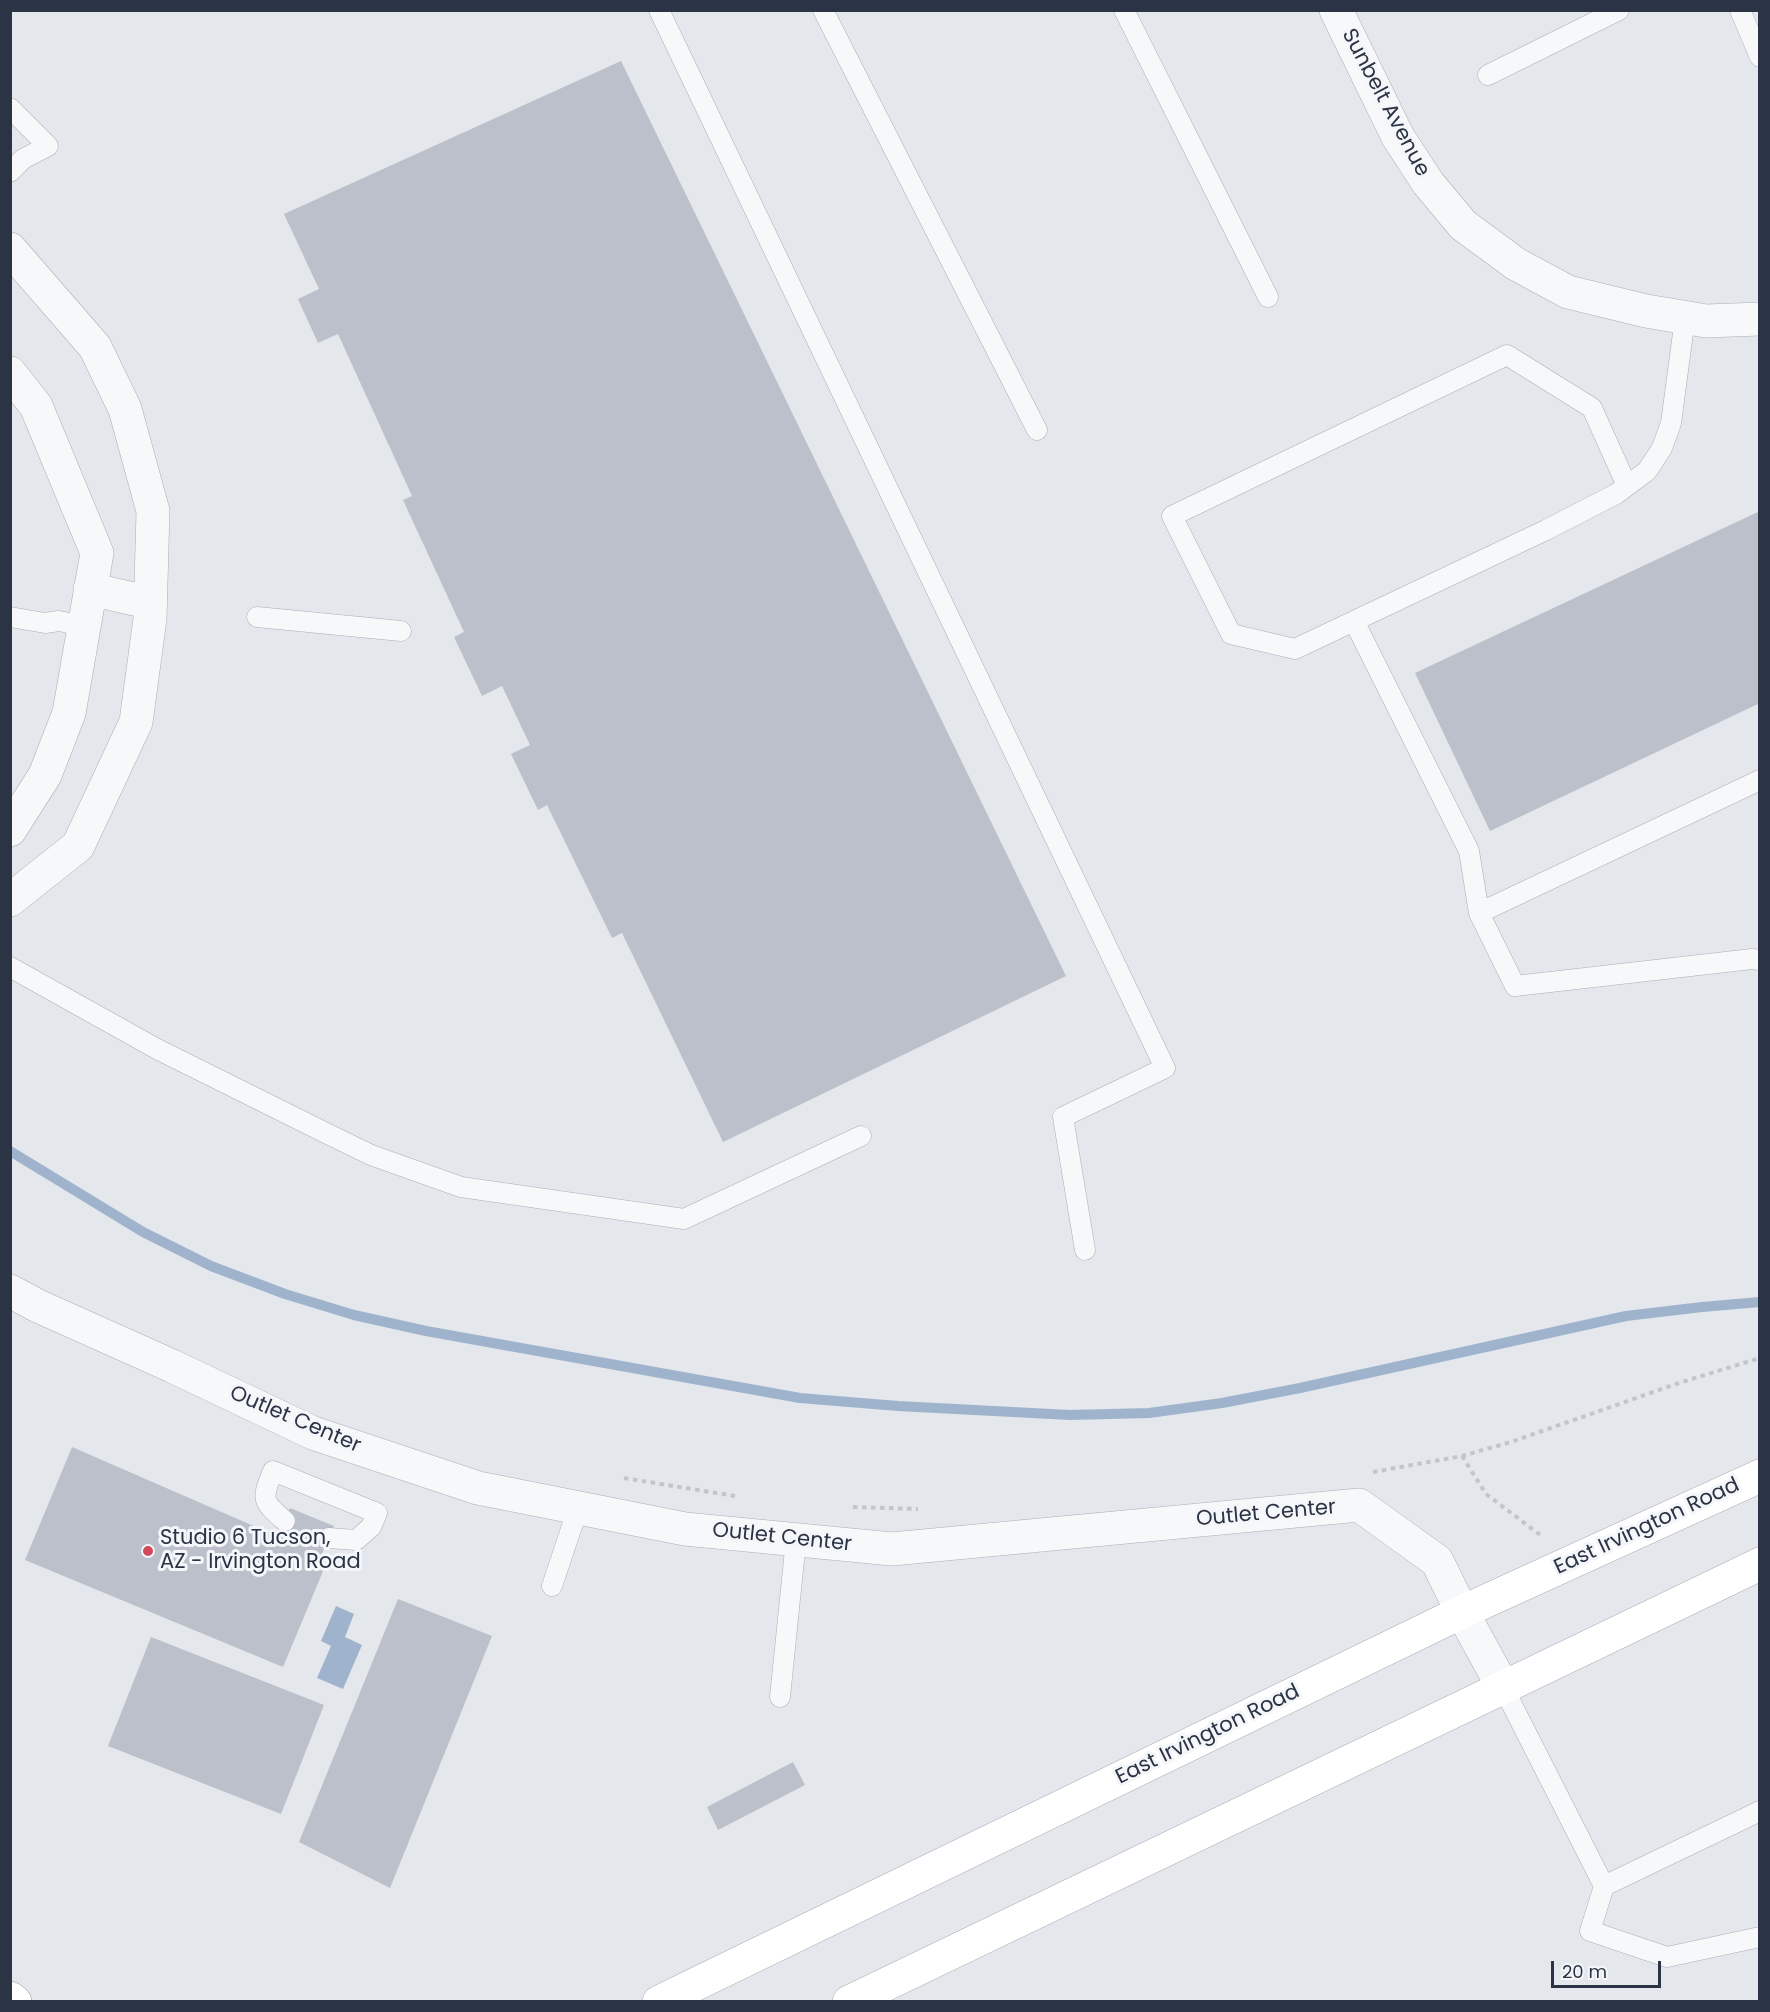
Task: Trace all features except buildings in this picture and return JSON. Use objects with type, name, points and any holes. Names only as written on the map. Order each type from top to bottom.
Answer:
[{"type":"main road","name":"East Irvington Road","points":[[659,2001],[1462,1612],[1760,1476]]},
{"type":"main road","points":[[849,2001],[1760,1564]]},
{"type":"main road","points":[[10,1998],[15,2001]]},
{"type":"street","name":"Sunbelt Avenue","points":[[1336,10],[1398,137],[1428,183],[1463,225],[1516,264],[1568,292],[1646,311],[1706,321],[1760,319]]},
{"type":"street","points":[[10,249],[95,347],[125,409],[153,512],[150,603],[136,722],[78,846],[10,900]]},
{"type":"street","points":[[10,373],[36,406],[97,553],[69,713],[45,775],[10,830]]},
{"type":"street","points":[[90,589],[150,603]]},
{"type":"street","name":"Outlet Center","points":[[10,1291],[313,1433],[478,1488],[685,1529],[892,1549],[1359,1505],[1437,1561],[1503,1687]]},
{"type":"lane","points":[[658,10],[1165,1068],[1063,1117],[1085,1250]]},
{"type":"lane","points":[[823,10],[1037,430]]},
{"type":"lane","points":[[1124,10],[1268,297]]},
{"type":"lane","points":[[1488,75],[1619,10]]},
{"type":"lane","points":[[1740,10],[1760,57]]},
{"type":"lane","points":[[10,108],[48,146],[23,159],[10,172]]},
{"type":"lane","points":[[1627,486],[1592,408],[1507,354],[1172,516],[1231,634],[1295,649],[1546,530],[1616,494],[1627,486],[1647,471],[1662,448],[1671,423],[1685,318]]},
{"type":"lane","points":[[256,617],[402,631]]},
{"type":"lane","points":[[10,618],[45,622],[59,621],[84,626]]},
{"type":"lane","points":[[1354,621],[1469,851],[1479,913],[1515,986],[1757,958]]},
{"type":"lane","points":[[1479,913],[1760,780]]},
{"type":"lane","points":[[10,967],[157,1049],[371,1155],[461,1187],[684,1219],[861,1136]]},
{"type":"lane","points":[[285,1521],[267,1506],[264,1492],[273,1471],[377,1513],[371,1527],[356,1540],[329,1538]]},
{"type":"lane","points":[[552,1586],[578,1508]]},
{"type":"lane","points":[[780,1697],[796,1540]]},
{"type":"lane","points":[[1503,1687],[1604,1886],[1590,1930],[1667,1957],[1760,1937]]},
{"type":"lane","points":[[1604,1886],[1760,1811]]},
{"type":"path","points":[[1371,1473],[1462,1456],[1510,1442],[1679,1383],[1760,1358]]},
{"type":"path","points":[[1462,1456],[1486,1494],[1543,1537]]},
{"type":"path","points":[[614,1476],[740,1496]]},
{"type":"path","points":[[843,1507],[922,1509]]},
{"type":"water","points":[[336,1606],[354,1614],[345,1637],[362,1645],[343,1689],[317,1678],[331,1646],[321,1641]]},
{"type":"waterway","points":[[10,1151],[143,1232],[211,1266],[285,1294],[354,1315],[426,1331],[800,1398],[898,1406],[1070,1415],[1149,1413],[1222,1403],[1300,1388],[1626,1316],[1760,1302]]},
{"type":"place","name":"Studio 6 Tucson, AZ - Irvington Road","points":[[148,1551]]}]
